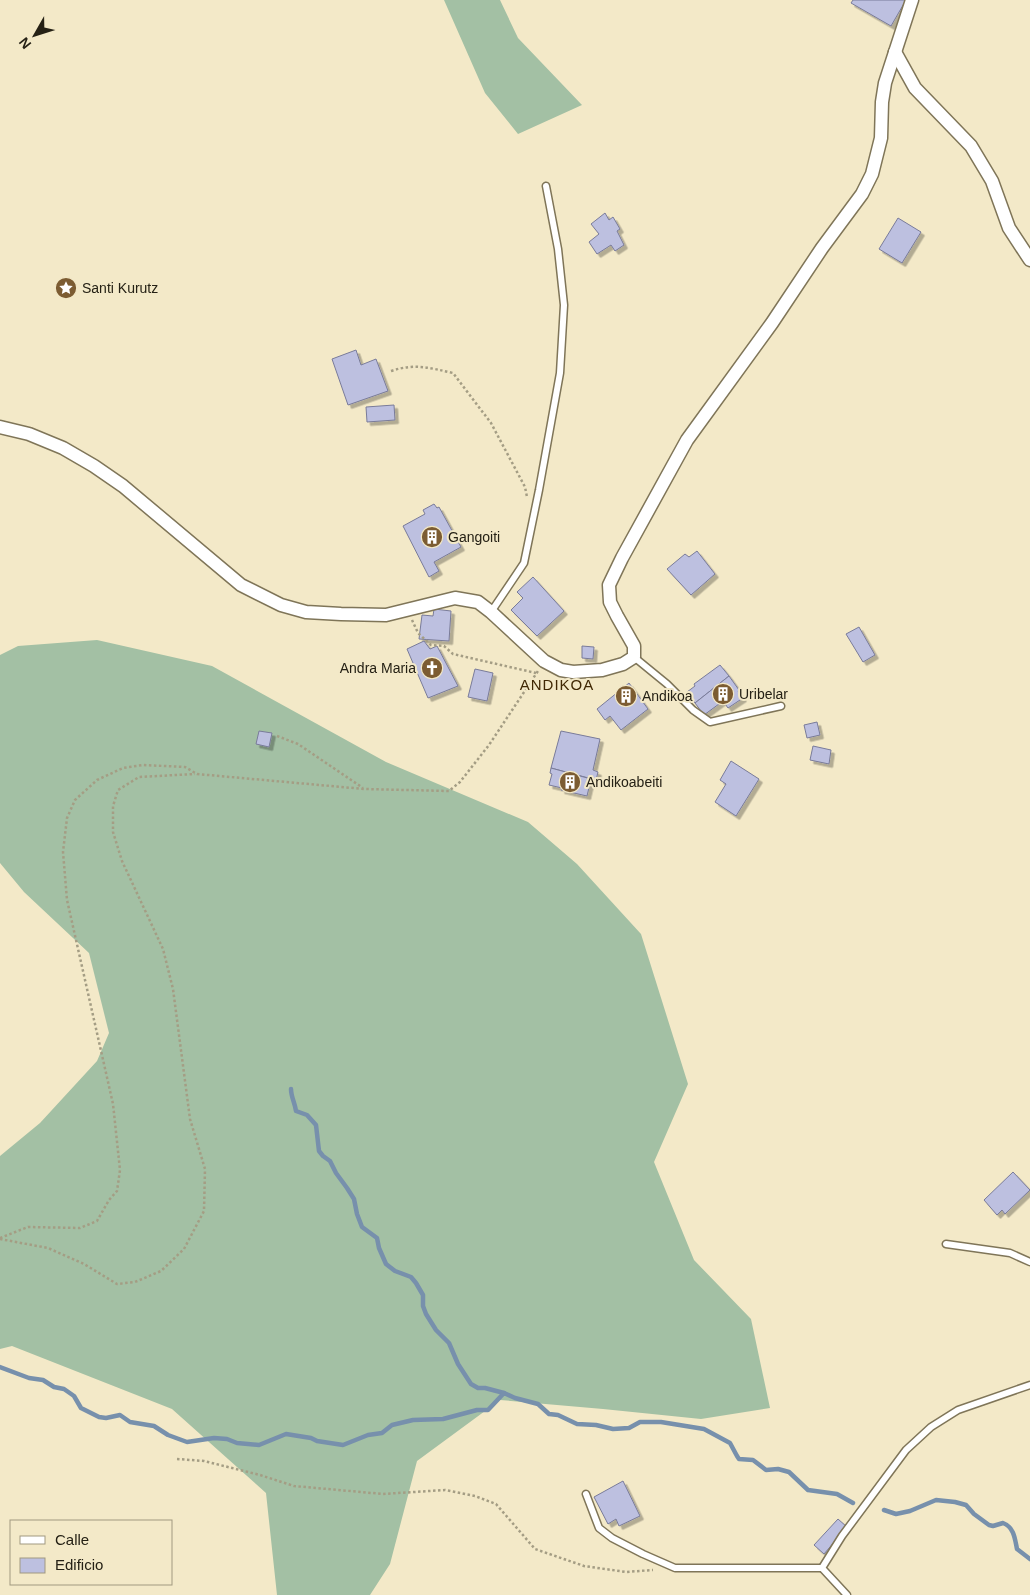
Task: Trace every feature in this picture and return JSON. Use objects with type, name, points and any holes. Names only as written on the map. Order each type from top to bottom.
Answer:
[{"type":"street","points":[[0,428],[30,434],[54,444],[94,466],[123,486],[241,585],[281,605],[306,612],[386,614],[455,598],[478,602],[544,661],[561,670],[573,672],[602,670],[623,664],[634,657],[634,646],[610,602],[609,585],[687,440],[862,194],[872,174],[881,138],[882,102],[885,83],[912,0]]},
{"type":"street","points":[[895,52],[915,88],[971,146],[992,181],[1009,228],[1030,260]]},
{"type":"lane","points":[[491,612],[524,563],[560,374],[564,305],[558,249],[546,186]]},
{"type":"lane","points":[[634,657],[667,684],[693,710],[710,722],[781,706]]},
{"type":"lane","points":[[946,1244],[1010,1253],[1030,1262]]},
{"type":"lane","points":[[822,1568],[842,1536],[906,1450],[930,1427],[958,1410],[1030,1385]]},
{"type":"lane","points":[[586,1494],[599,1528],[612,1538],[675,1568],[822,1568],[847,1595]]},
{"type":"path","points":[[391,372],[419,366],[453,373],[491,423],[525,487],[528,504]]},
{"type":"path","points":[[407,610],[418,633],[431,645],[444,646],[453,654],[537,673]]},
{"type":"path","points":[[0,1238],[48,1248],[84,1264],[117,1284],[135,1282],[161,1271],[184,1249],[204,1212],[205,1170],[190,1118],[172,989],[162,949],[122,861],[113,832],[113,806],[118,790],[139,777],[197,774],[364,789],[449,791],[460,782],[490,745],[544,661]]},
{"type":"path","points":[[277,736],[298,744],[364,789]]},
{"type":"path","points":[[0,1238],[28,1227],[80,1228],[98,1221],[108,1200],[118,1191],[120,1170],[112,1104],[67,900],[63,852],[67,818],[75,800],[97,780],[123,768],[143,765],[185,767],[197,774]]},
{"type":"path","points":[[177,1458],[260,1475],[294,1486],[382,1494],[445,1490],[475,1496],[496,1504],[535,1549],[584,1566],[626,1572],[675,1568]]},
{"type":"green space","points":[[444,0],[500,0],[518,38],[582,105],[518,134],[485,93]]},
{"type":"green space","points":[[97,640],[212,666],[386,762],[528,822],[577,864],[641,934],[688,1084],[654,1162],[694,1260],[751,1319],[770,1408],[701,1419],[500,1400],[417,1461],[390,1564],[370,1595],[277,1595],[266,1493],[172,1409],[12,1346],[0,1349],[0,1156],[40,1123],[97,1061],[109,1033],[89,953],[24,892],[0,863],[0,655],[18,646]]},
{"type":"building","points":[[853,0],[906,0],[891,26],[851,3]]},
{"type":"building","points":[[605,213],[609,220],[613,217],[620,229],[617,231],[624,245],[615,251],[611,245],[597,254],[589,242],[599,234],[591,224]]},
{"type":"building","points":[[898,218],[921,232],[902,263],[879,249]]},
{"type":"building","points":[[356,350],[361,365],[376,359],[388,391],[348,405],[332,359]]},
{"type":"building","points":[[394,405],[395,420],[367,422],[366,407]]},
{"type":"building","name":"Gangoiti","points":[[434,504],[437,508],[439,507],[461,547],[434,562],[439,571],[429,577],[403,526],[425,514],[423,510]]},
{"type":"building","points":[[697,551],[715,574],[691,595],[667,569],[685,554],[689,557]]},
{"type":"building","points":[[533,577],[564,611],[537,636],[511,610],[523,598],[517,592]]},
{"type":"building","points":[[434,609],[451,611],[449,641],[419,639],[422,615],[433,616]]},
{"type":"building","points":[[859,627],[875,655],[863,662],[846,634]]},
{"type":"building","name":"Andra Maria","points":[[424,641],[430,649],[437,646],[458,686],[428,698],[407,649]]},
{"type":"building","points":[[582,646],[594,647],[593,659],[582,658]]},
{"type":"building","name":"Uribelar","points":[[720,665],[729,676],[695,703],[687,692],[695,686],[694,684]]},
{"type":"building","points":[[475,669],[493,673],[487,701],[468,697]]},
{"type":"building","name":"Uribelar","points":[[729,676],[743,698],[728,708],[723,701],[704,715],[695,703]]},
{"type":"building","name":"Andikoa","points":[[629,683],[648,709],[621,730],[610,716],[605,720],[597,709]]},
{"type":"building","points":[[817,722],[820,735],[807,738],[804,725]]},
{"type":"building","points":[[259,731],[272,733],[269,747],[256,744]]},
{"type":"building","points":[[561,731],[600,739],[593,770],[598,772],[596,780],[551,768]]},
{"type":"building","points":[[813,746],[831,750],[829,764],[810,760]]},
{"type":"building","points":[[731,761],[759,779],[736,816],[715,802],[726,784],[720,780]]},
{"type":"building","name":"Andikoabeiti","points":[[551,768],[591,779],[587,796],[549,785],[552,774],[550,773]]},
{"type":"building","points":[[1013,1172],[1030,1190],[1005,1214],[1002,1210],[997,1215],[984,1200]]},
{"type":"building","points":[[623,1481],[640,1516],[619,1526],[616,1519],[608,1524],[594,1497]]},
{"type":"building","points":[[838,1519],[847,1527],[824,1554],[814,1545]]},
{"type":"waterway","points":[[291,1089],[296,1111],[307,1115],[316,1125],[319,1151],[330,1161],[354,1199],[362,1227],[377,1238],[386,1264],[395,1271],[411,1277],[416,1283],[423,1295],[423,1306],[426,1314],[436,1330],[449,1343],[458,1364],[471,1384],[478,1388],[504,1393]]},
{"type":"waterway","points":[[0,1367],[29,1378],[43,1380],[54,1387],[64,1389],[74,1396],[81,1408],[99,1417],[106,1418],[120,1415],[130,1422],[154,1426],[168,1435],[187,1442],[214,1438],[259,1445],[286,1434],[343,1445],[368,1435],[382,1433],[392,1425],[413,1420],[443,1419],[477,1410],[488,1410],[504,1393],[538,1404],[549,1414],[558,1415],[577,1424],[596,1425],[613,1429],[629,1428],[640,1422],[661,1422],[704,1429],[730,1443],[739,1459],[753,1460],[766,1470],[778,1469],[789,1472],[808,1490],[837,1494],[853,1503]]},
{"type":"waterway","points":[[884,1510],[896,1514],[910,1511],[936,1500],[966,1505],[974,1514],[989,1525],[993,1526],[1003,1523],[1010,1527],[1017,1549],[1030,1559]]},
{"type":"place","name":"Santi Kurutz","points":[[66,288]]},
{"type":"place","name":"Gangoiti","points":[[432,537]]},
{"type":"place","name":"Andra Maria","points":[[432,668]]},
{"type":"place","name":"Uribelar","points":[[723,694]]},
{"type":"place","name":"Andikoa","points":[[626,696]]},
{"type":"place","name":"Andikoabeiti","points":[[570,782]]},
{"type":"district","name":"ANDIKOA","points":[[557,685]]}]
